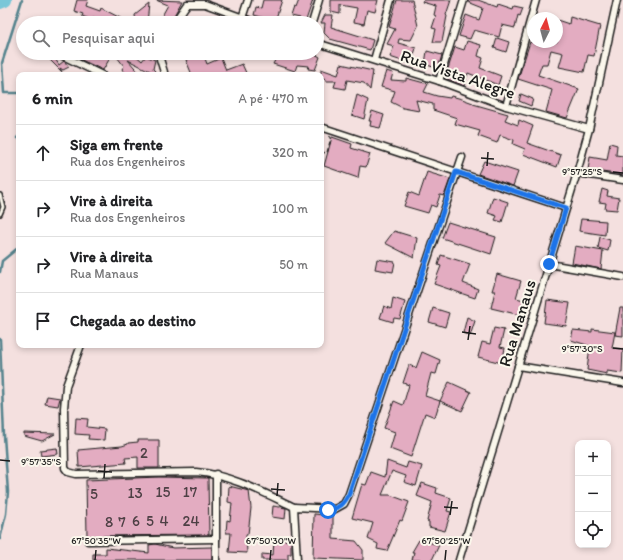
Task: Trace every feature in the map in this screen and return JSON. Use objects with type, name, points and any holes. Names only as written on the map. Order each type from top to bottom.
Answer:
[{"type":"street","points":[[243,16],[248,0]]},
{"type":"street","points":[[314,16],[319,0]]},
{"type":"street","points":[[374,60],[391,0]]},
{"type":"street","points":[[439,81],[464,0]]},
{"type":"street","points":[[506,106],[536,0]]},
{"type":"street","name":"Rua Manaus","points":[[459,560],[577,173],[589,129],[617,0]]},
{"type":"street","points":[[179,16],[187,4],[205,4],[237,16]]},
{"type":"street","name":"Rua Vista Alegre","points":[[324,45],[439,81],[506,106],[589,129]]},
{"type":"street","points":[[71,60],[96,72]]},
{"type":"street","points":[[160,60],[164,72]]},
{"type":"street","points":[[324,128],[566,208]]},
{"type":"street","points":[[324,131],[329,130]]},
{"type":"street","points":[[80,348],[66,386],[64,408],[65,468],[68,472],[76,474],[196,472],[216,474],[255,488],[294,507],[335,509],[344,504],[349,494],[462,157]]},
{"type":"street","points":[[577,173],[623,180]]},
{"type":"street","points":[[549,264],[623,277]]},
{"type":"street","points":[[518,366],[623,383]]},
{"type":"street","points":[[216,474],[216,560]]},
{"type":"street","points":[[294,507],[297,560]]},
{"type":"street","points":[[88,541],[216,539]]},
{"type":"lane","points":[[0,195],[3,207],[0,214]]},
{"type":"path","points":[[324,152],[327,153],[330,142],[329,130]]},
{"type":"building","points":[[77,0],[88,0],[86,6],[100,11],[101,8],[116,16],[82,16],[83,14],[74,11]]},
{"type":"building","points":[[156,0],[182,1],[174,16],[162,16],[168,5]]},
{"type":"building","points":[[263,0],[282,0],[277,16],[254,15],[256,7],[261,8]]},
{"type":"building","points":[[299,0],[313,0],[307,16],[291,16],[294,7],[296,8]]},
{"type":"building","points":[[331,0],[378,0],[375,12],[367,10],[364,24],[354,22],[357,8],[340,5],[340,14],[331,12]]},
{"type":"building","points":[[397,0],[412,0],[418,26],[411,40],[399,39],[398,43],[416,48],[411,64],[390,57],[394,46],[387,44],[395,29],[389,27]]},
{"type":"building","points":[[423,0],[451,0],[446,15],[442,42],[433,42],[436,29],[432,28],[436,16],[434,15],[436,6],[422,2]]},
{"type":"building","points":[[468,0],[478,0],[497,7],[498,4],[513,9],[514,6],[523,8],[520,16],[518,15],[515,28],[502,25],[499,37],[474,30],[470,39],[459,36],[466,15],[479,20],[483,8],[468,2]]},
{"type":"building","points":[[149,4],[148,16],[135,15]]},
{"type":"building","points":[[325,15],[333,15],[331,27],[373,40],[370,50],[330,39],[324,33]]},
{"type":"building","points":[[570,17],[600,26],[594,56],[588,55],[584,72],[559,67],[563,53],[551,50],[547,64],[542,64],[538,75],[579,89],[567,118],[546,112],[552,90],[518,79],[528,48],[563,48],[563,22],[569,24]]},
{"type":"building","points":[[497,38],[509,42],[506,52],[494,48]]},
{"type":"building","points":[[467,41],[481,45],[478,56],[483,58],[480,68],[501,76],[498,85],[468,73],[464,86],[445,78],[455,47],[464,50]]},
{"type":"building","points":[[427,51],[442,55],[438,69],[425,64]]},
{"type":"building","points":[[50,60],[56,60],[59,65],[64,61],[69,67],[63,70],[60,68],[62,72]]},
{"type":"building","points":[[81,60],[109,60],[103,70]]},
{"type":"building","points":[[119,60],[128,60],[138,72],[124,72],[122,69],[124,66]]},
{"type":"building","points":[[128,60],[155,60],[153,69],[155,71],[152,72]]},
{"type":"building","points":[[186,60],[206,60],[207,64],[216,60],[222,60],[226,70],[242,64],[246,72],[191,72]]},
{"type":"building","points":[[275,60],[319,60],[315,70],[308,69],[309,66],[297,65],[295,71],[273,64]]},
{"type":"building","points":[[341,64],[373,71],[370,90],[364,83],[347,80],[345,89],[334,87],[336,81],[326,81],[324,78],[324,72],[321,72],[321,69],[338,75]]},
{"type":"building","points":[[386,71],[393,73],[391,80],[406,81],[406,78],[428,84],[424,92],[437,96],[450,98],[451,96],[462,99],[473,104],[508,114],[505,120],[518,125],[519,120],[533,126],[527,143],[561,155],[557,167],[523,154],[525,149],[513,144],[514,140],[500,135],[497,143],[478,136],[480,131],[455,124],[457,118],[433,110],[433,104],[416,100],[419,111],[403,108],[391,102],[395,91],[381,87]]},
{"type":"building","points":[[521,94],[533,99],[531,106],[519,101]]},
{"type":"building","points":[[357,95],[368,100],[364,119],[352,115]]},
{"type":"building","points":[[372,111],[384,115],[380,128],[370,126],[371,121],[369,121]]},
{"type":"building","points":[[332,137],[352,144],[351,148],[370,154],[366,167],[360,166],[358,178],[324,166]]},
{"type":"building","points":[[610,143],[617,145],[616,155],[623,156],[623,175],[588,170],[590,157],[607,160]]},
{"type":"building","points":[[484,161],[518,172],[513,186],[478,174]]},
{"type":"building","points":[[427,172],[450,179],[444,196],[440,195],[436,207],[431,205],[428,213],[404,206],[409,192],[419,196]]},
{"type":"building","points":[[602,189],[608,191],[607,196],[619,198],[617,210],[605,209],[606,203],[599,202]]},
{"type":"building","points":[[493,197],[508,202],[502,222],[495,220],[497,216],[488,213]]},
{"type":"building","points":[[581,219],[606,221],[605,235],[579,231]]},
{"type":"building","points":[[448,222],[496,237],[491,254],[442,238]]},
{"type":"building","points":[[394,231],[417,238],[414,258],[385,243]]},
{"type":"building","points":[[600,237],[610,240],[608,251],[598,248]]},
{"type":"building","points":[[575,246],[603,251],[601,269],[572,263]]},
{"type":"building","points":[[441,255],[470,264],[463,283],[478,289],[475,298],[434,284],[441,266],[438,265]]},
{"type":"building","points":[[377,259],[395,262],[393,272],[375,269]]},
{"type":"building","points":[[497,274],[521,281],[516,298],[524,300],[520,315],[491,308],[495,291],[492,291]]},
{"type":"building","points":[[393,298],[405,302],[400,319],[394,318],[393,322],[380,318],[384,306],[391,309]]},
{"type":"building","points":[[547,300],[570,303],[566,326],[544,323]]},
{"type":"building","points":[[433,308],[449,313],[445,327],[429,322]]},
{"type":"building","points":[[620,308],[623,308],[623,336],[615,335]]},
{"type":"building","points":[[467,317],[475,321],[470,336],[463,333]]},
{"type":"building","points":[[494,328],[504,330],[500,347],[505,348],[502,363],[478,357],[482,342],[490,344]]},
{"type":"building","points":[[592,329],[615,332],[612,348],[623,349],[622,373],[607,371],[607,374],[587,370],[590,346],[571,340],[573,330],[592,332]]},
{"type":"building","points":[[422,352],[440,360],[436,374],[431,373],[425,396],[440,401],[435,417],[425,413],[411,457],[390,449],[395,432],[384,428],[394,401],[403,405],[409,385],[403,383],[409,365],[416,368]]},
{"type":"building","points":[[449,382],[471,392],[462,411],[440,401]]},
{"type":"building","points":[[47,396],[60,398],[58,406],[45,404]]},
{"type":"building","points":[[76,418],[88,419],[87,427],[105,429],[104,440],[88,439],[89,435],[75,434]]},
{"type":"building","points":[[24,433],[55,434],[42,441],[24,436]]},
{"type":"building","points":[[138,440],[159,440],[159,468],[138,468],[138,457],[125,458],[126,463],[79,467],[78,450],[122,446],[128,443],[138,442]]},
{"type":"building","points":[[57,448],[58,454],[41,456],[40,450]]},
{"type":"building","points":[[387,461],[406,468],[408,462],[422,466],[416,486],[404,482],[406,476],[392,471],[382,495],[390,495],[409,502],[402,521],[400,520],[387,551],[377,549],[378,544],[368,539],[373,523],[352,518],[362,484],[366,485],[371,472],[385,477]]},
{"type":"building","points":[[159,477],[208,478],[209,535],[87,536],[86,480]]},
{"type":"building","points":[[422,483],[437,488],[436,493],[451,498],[447,511],[451,512],[445,531],[429,527],[429,522],[427,521],[432,502],[417,496]]},
{"type":"building","points":[[229,486],[249,491],[251,508],[248,534],[246,534],[247,553],[229,552],[231,533],[226,533],[227,520],[230,521],[232,503],[228,502]]},
{"type":"building","points":[[273,506],[286,508],[285,519],[272,517]]},
{"type":"building","points":[[314,514],[333,516],[333,539],[356,541],[363,550],[363,560],[313,558]]},
{"type":"building","points":[[274,539],[291,541],[291,554],[288,554],[288,560],[262,560],[262,554],[273,555]]},
{"type":"building","points":[[419,540],[439,545],[432,560],[412,560],[414,552],[412,552]]},
{"type":"building","points":[[155,544],[173,548],[212,547],[212,560],[93,560],[93,554],[106,554],[106,548],[149,553],[149,545]]},
{"type":"waterway","points":[[0,2],[5,0]]},
{"type":"waterway","points":[[17,16],[22,0]]},
{"type":"waterway","points":[[16,19],[2,63],[4,93],[16,93]]},
{"type":"waterway","points":[[0,272],[2,261],[16,249]]},
{"type":"waterway","points":[[0,339],[8,492],[6,514],[0,539]]},
{"type":"route","points":[[328,510],[335,509],[344,504],[349,494],[456,172],[566,208],[549,264]]}]
